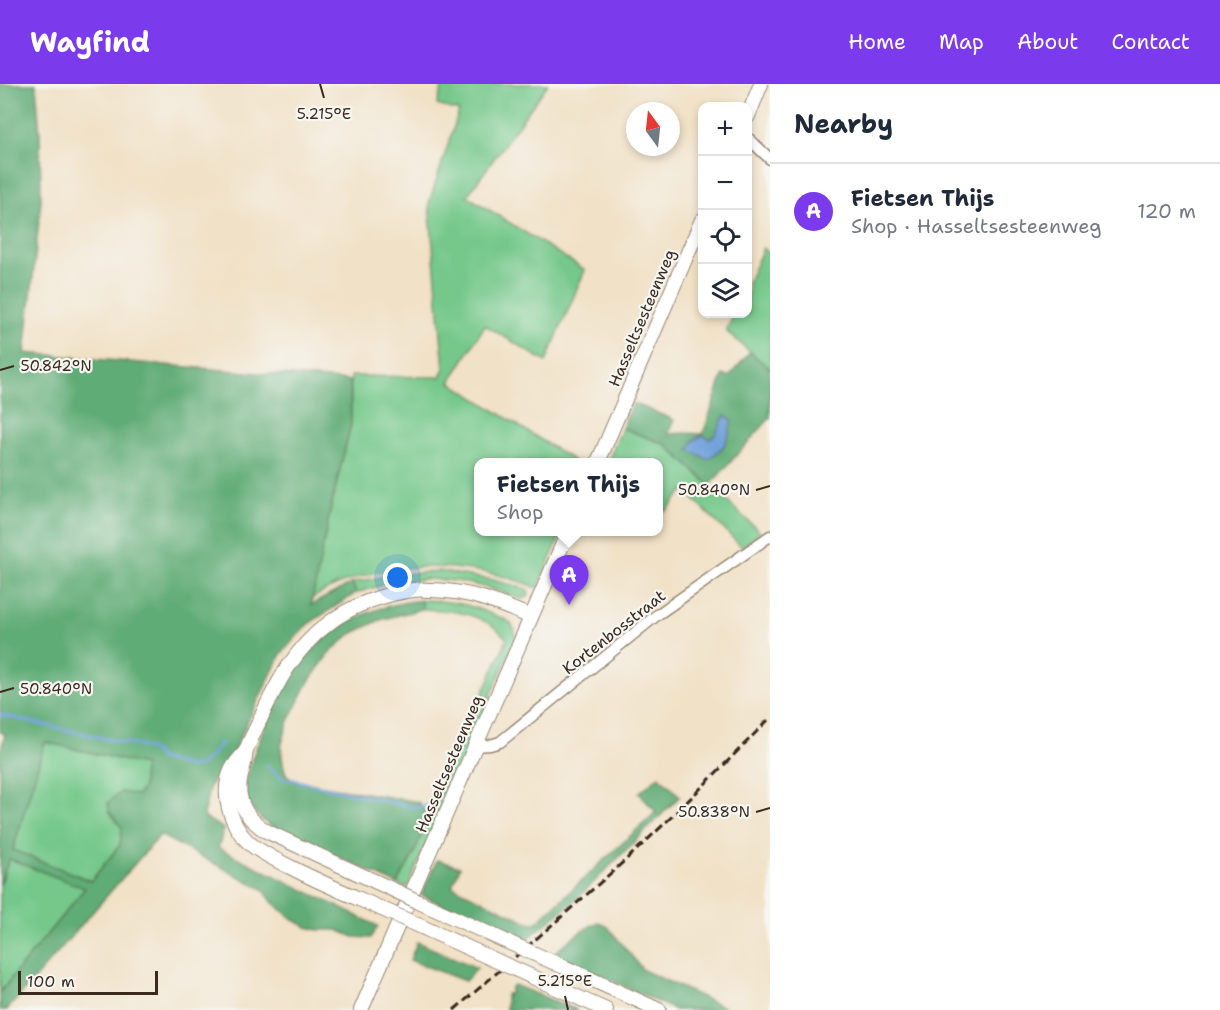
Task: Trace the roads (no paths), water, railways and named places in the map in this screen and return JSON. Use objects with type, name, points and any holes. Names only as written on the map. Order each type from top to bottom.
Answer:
[{"type":"main road","points":[[752,105],[761,84]]},
{"type":"main road","name":"Hasseltsesteenweg","points":[[600,458],[698,229]]},
{"type":"main road","name":"Hasseltsesteenweg","points":[[361,1010],[566,536]]},
{"type":"main road","points":[[531,617],[470,594],[415,589],[386,595],[330,621],[308,641],[287,667],[272,693],[246,751],[240,778],[240,795],[252,821],[266,831],[659,1010]]},
{"type":"main road","points":[[246,751],[235,763],[228,778],[227,795],[231,816],[251,845],[309,876],[606,1010]]},
{"type":"street","points":[[752,143],[770,159]]},
{"type":"street","name":"Kortenbosstraat","points":[[476,746],[500,742],[657,615],[770,536]]},
{"type":"water","points":[[725,415],[732,420],[727,439],[719,451],[707,459],[689,450],[694,440],[703,435],[709,439],[715,435]]},
{"type":"waterway","points":[[0,715],[139,746],[152,750],[160,759],[191,767],[201,765],[222,744]]},
{"type":"waterway","points":[[267,765],[280,777],[417,808],[438,799]]},
{"type":"railway","points":[[454,1010],[630,856],[770,718]]},
{"type":"place","name":"Fietsen Thijs","points":[[569,605]]}]
